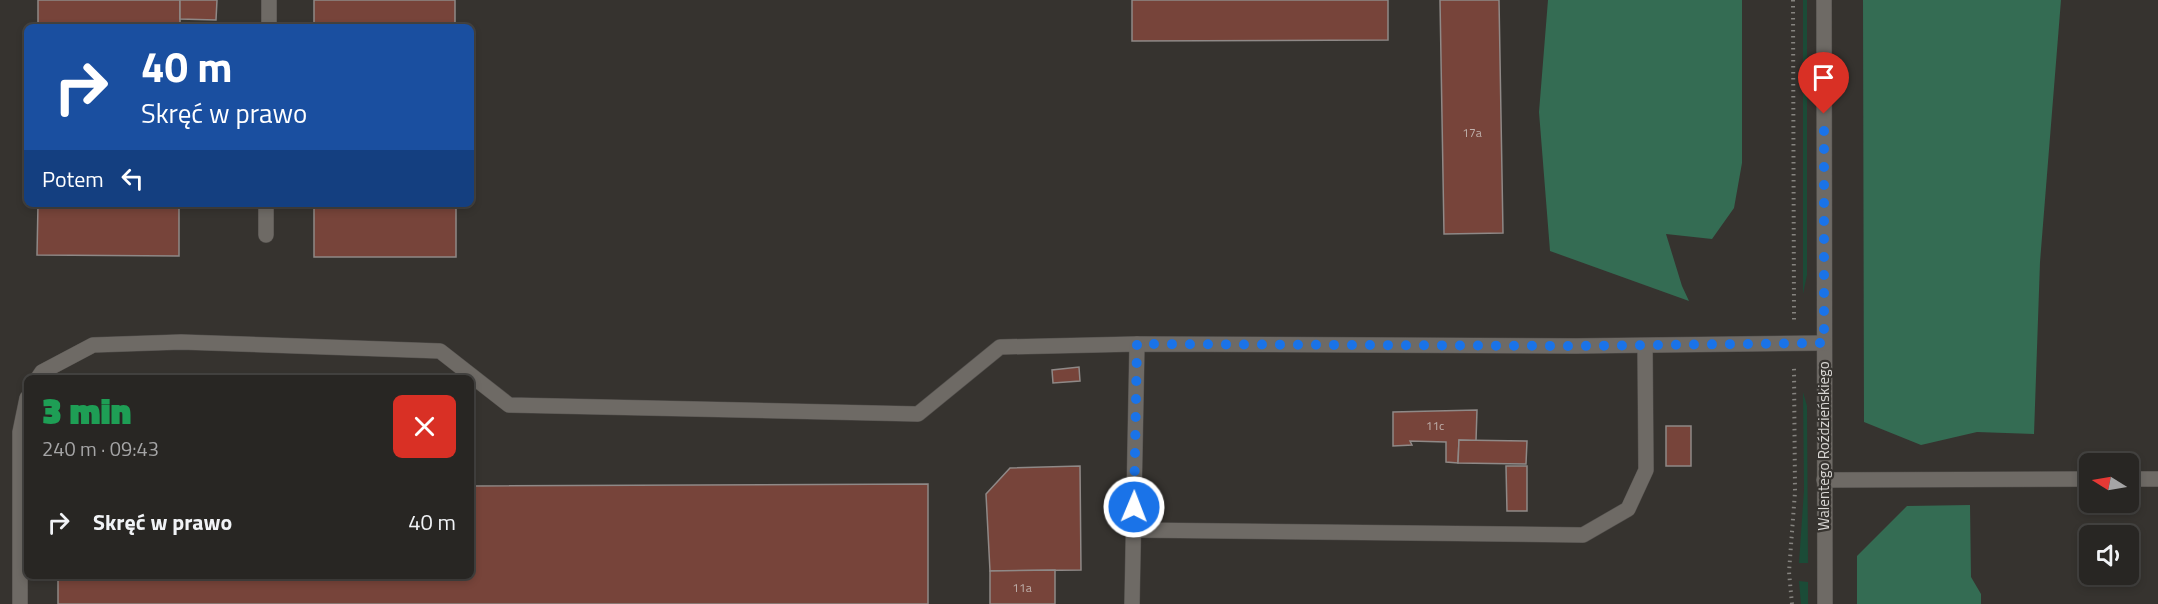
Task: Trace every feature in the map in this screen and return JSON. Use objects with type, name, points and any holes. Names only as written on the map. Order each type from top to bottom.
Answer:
[{"type":"street","points":[[269,0],[269,24]]},
{"type":"street","name":"Walentego Roździeńskiego","points":[[1824,0],[1825,604]]},
{"type":"street","points":[[266,207],[266,235]]},
{"type":"street","points":[[40,375],[93,345],[181,342],[440,351],[471,375]]},
{"type":"street","points":[[474,378],[509,405],[918,414],[999,347],[1137,344],[1645,346],[1824,343]]},
{"type":"street","points":[[1132,604],[1137,344]]},
{"type":"street","points":[[1134,530],[1583,535],[1628,508],[1646,470],[1645,346]]},
{"type":"street","points":[[20,604],[20,432],[24,413]]},
{"type":"street","points":[[1824,480],[2079,479]]},
{"type":"street","points":[[2139,479],[2158,479]]},
{"type":"path","points":[[1792,604],[1790,572],[1795,492],[1793,0]]},
{"type":"green space","points":[[1548,0],[1742,0],[1742,163],[1734,208],[1712,239],[1666,234],[1689,301],[1550,251],[1539,112]]},
{"type":"green space","points":[[1803,0],[1807,0],[1807,275],[1803,294]]},
{"type":"green space","points":[[1863,0],[2061,0],[2040,262],[2034,434],[1977,432],[1921,445],[1864,422]]},
{"type":"green space","points":[[1803,392],[1807,406],[1808,563],[1799,563],[1804,490]]},
{"type":"green space","points":[[1970,505],[1971,577],[1981,594],[1981,604],[1857,604],[1857,556],[1907,506]]},
{"type":"green space","points":[[1799,581],[1808,582],[1808,604],[1801,604]]},
{"type":"building","points":[[38,0],[180,0],[180,24],[38,24]]},
{"type":"building","points":[[180,0],[217,0],[216,20],[180,19]]},
{"type":"building","points":[[314,0],[455,0],[455,24],[314,24]]},
{"type":"building","points":[[1132,0],[1388,0],[1388,40],[1132,41]]},
{"type":"building","points":[[1440,0],[1499,0],[1503,233],[1444,234]]},
{"type":"building","points":[[38,207],[179,207],[179,256],[37,255]]},
{"type":"building","points":[[314,207],[456,207],[456,257],[314,257]]},
{"type":"building","points":[[1079,367],[1080,381],[1053,383],[1052,370]]},
{"type":"building","points":[[1477,410],[1476,441],[1459,440],[1458,463],[1446,462],[1446,442],[1410,441],[1412,445],[1393,446],[1393,412]]},
{"type":"building","points":[[1666,426],[1691,426],[1691,466],[1666,466]]},
{"type":"building","points":[[1459,440],[1527,441],[1526,464],[1458,463]]},
{"type":"building","points":[[1080,466],[1081,570],[990,571],[986,494],[1010,468]]},
{"type":"building","points":[[1506,466],[1527,466],[1527,511],[1507,511]]},
{"type":"building","points":[[928,484],[928,604],[58,604],[58,579],[474,579],[474,486]]},
{"type":"building","points":[[1055,570],[1055,604],[990,604],[990,571]]},
{"type":"route","points":[[1134,507],[1137,344],[1645,346],[1824,343],[1824,114]]}]
